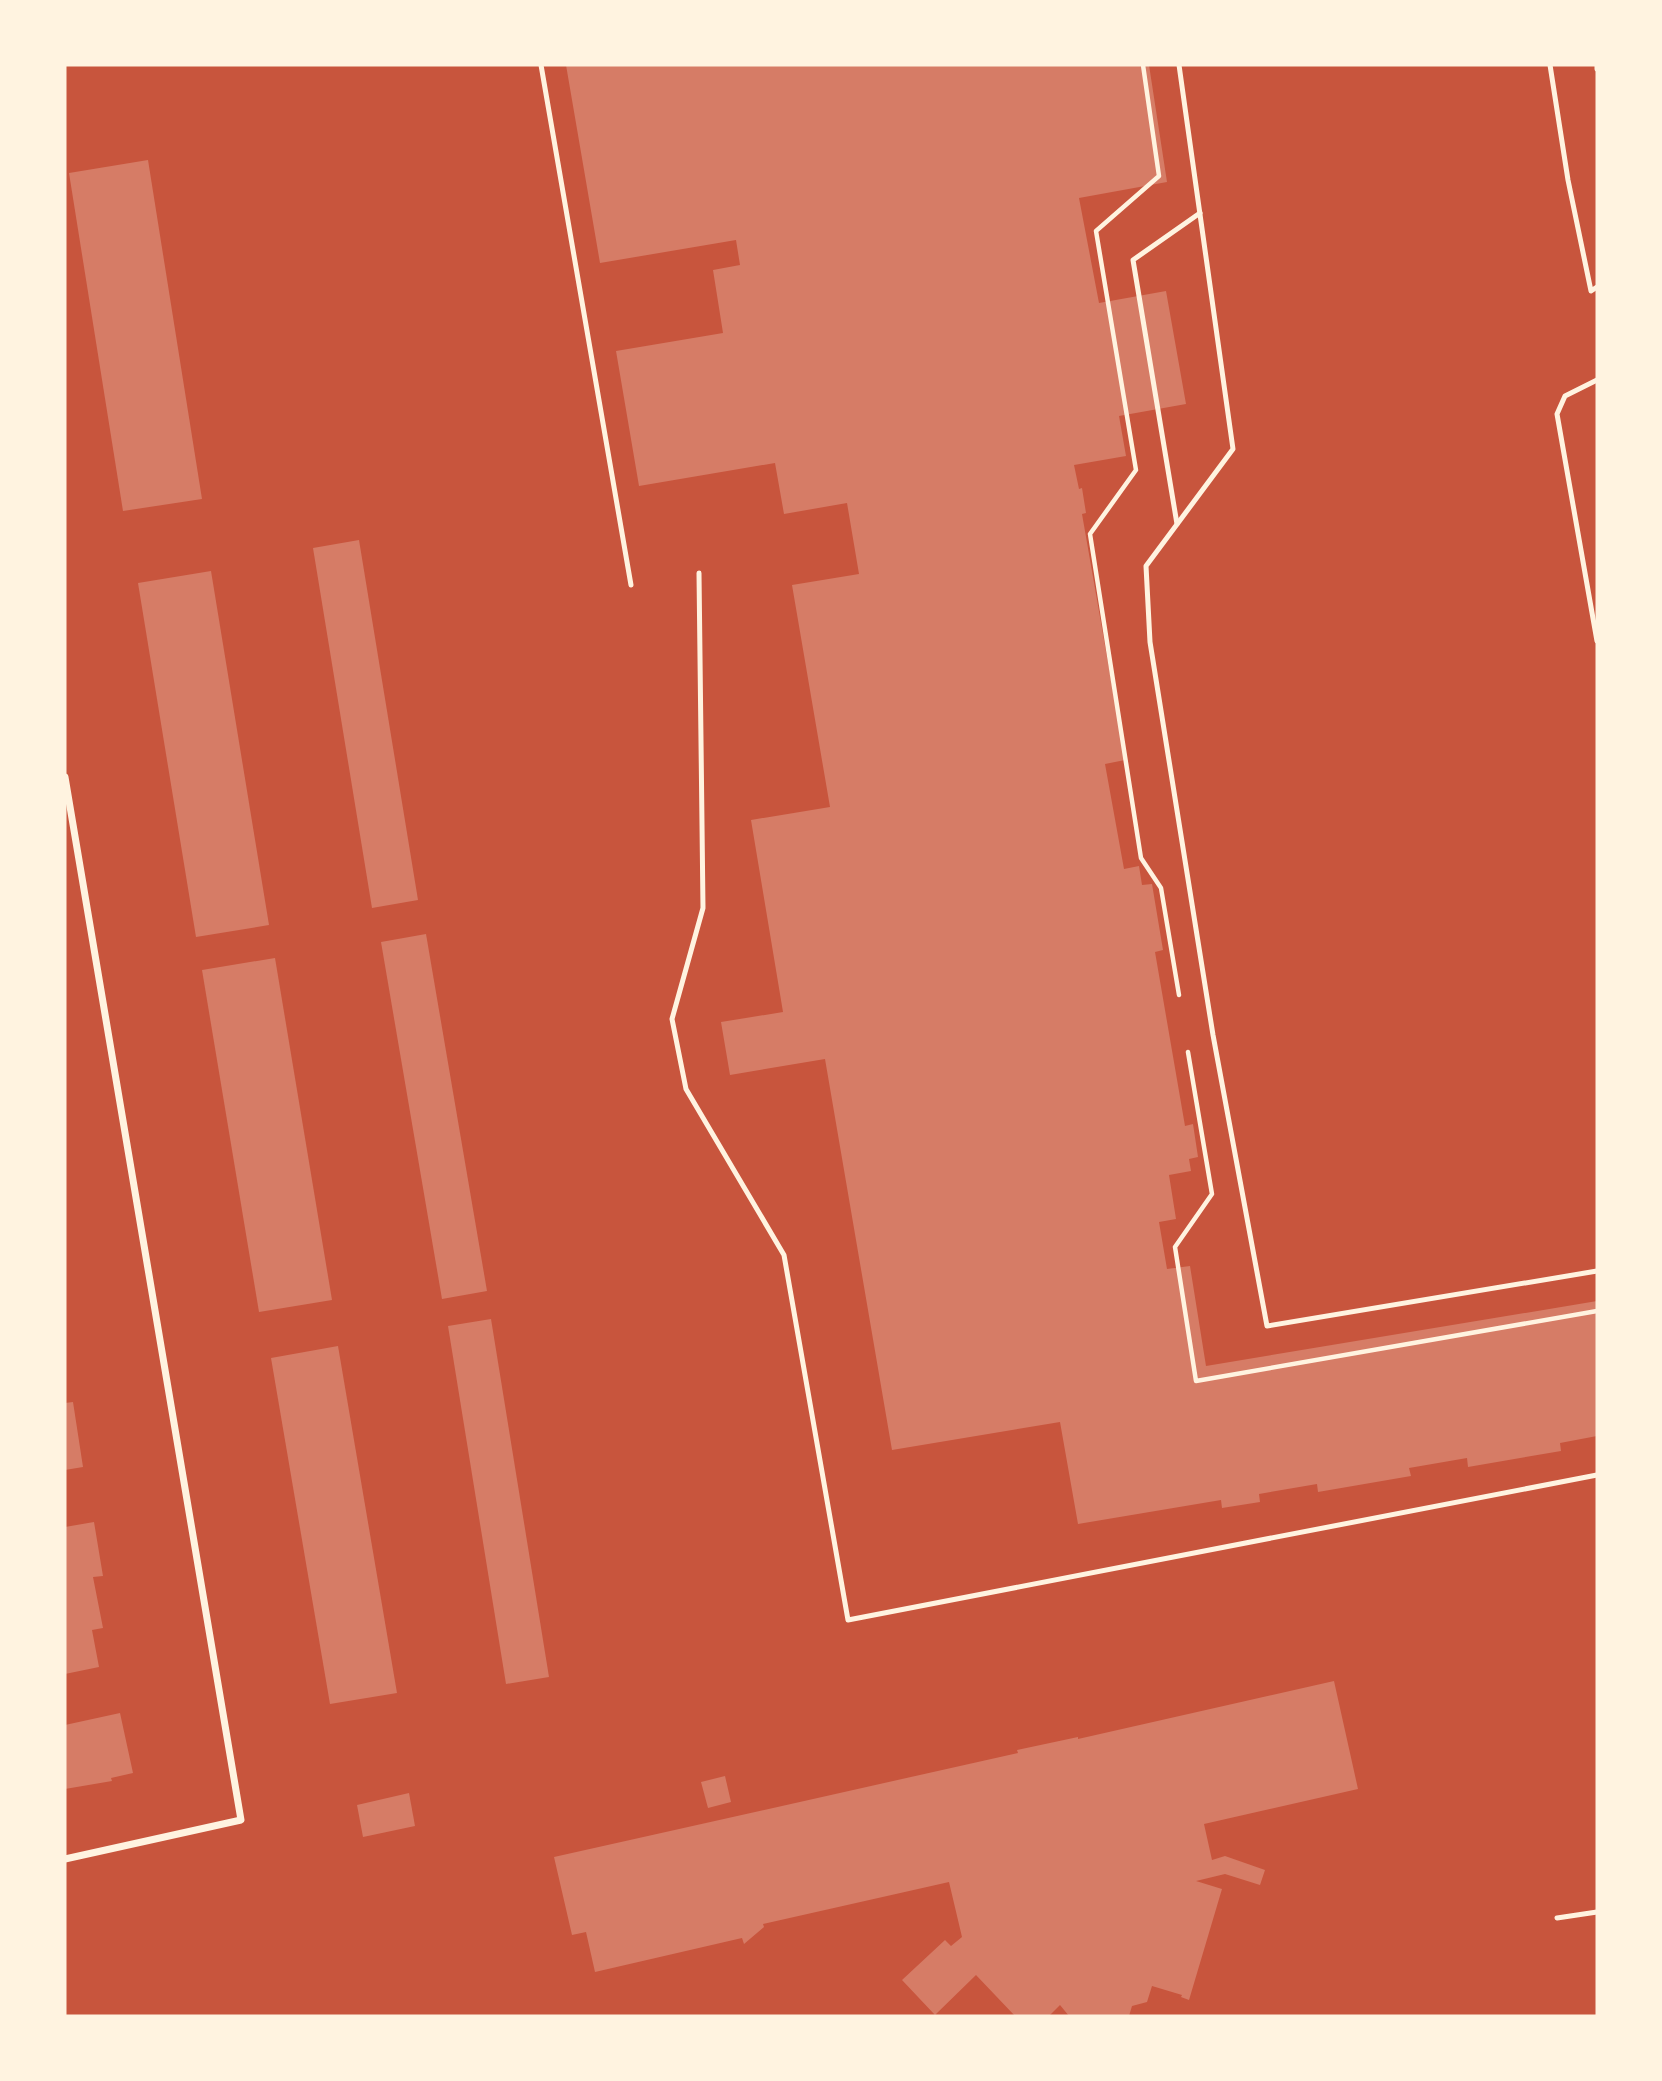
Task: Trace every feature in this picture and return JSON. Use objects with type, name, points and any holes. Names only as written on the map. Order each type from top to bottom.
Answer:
[{"type":"street","points":[[65,777],[241,1820],[65,1860]]},
{"type":"lane","points":[[541,65],[631,585]]},
{"type":"lane","points":[[1179,65],[1233,449],[1146,566],[1150,642],[1213,1035],[1267,1326],[1597,1271]]},
{"type":"lane","points":[[1550,65],[1591,291],[1597,287]]},
{"type":"lane","points":[[1177,524],[1133,260],[1200,213]]},
{"type":"lane","points":[[1597,380],[1565,396],[1557,414],[1597,641]]},
{"type":"lane","points":[[699,573],[703,908],[672,1019],[686,1089],[784,1255],[848,1620],[1597,1475]]},
{"type":"lane","points":[[1557,1918],[1597,1912]]},
{"type":"building","points":[[566,65],[1149,65],[1167,182],[1079,198],[1099,303],[1166,291],[1186,404],[1119,416],[1126,456],[1074,465],[1079,489],[1082,488],[1086,513],[1082,514],[1125,760],[1105,764],[1124,869],[1139,866],[1142,885],[1152,884],[1163,950],[1155,952],[1185,1126],[1193,1124],[1198,1157],[1189,1159],[1191,1171],[1169,1175],[1176,1219],[1159,1222],[1167,1269],[1190,1266],[1206,1366],[1597,1301],[1597,1436],[1560,1443],[1561,1451],[1468,1467],[1467,1458],[1409,1468],[1411,1476],[1318,1492],[1317,1484],[1259,1494],[1260,1502],[1222,1508],[1221,1500],[1078,1524],[1060,1422],[892,1450],[825,1059],[730,1075],[721,1022],[783,1012],[751,820],[830,807],[792,585],[859,574],[847,503],[784,514],[775,463],[639,486],[616,351],[723,333],[713,270],[740,265],[736,240],[600,263]]},
{"type":"building","points":[[148,160],[202,499],[123,511],[69,173]]},
{"type":"building","points":[[359,540],[418,900],[372,908],[313,548]]},
{"type":"building","points":[[211,571],[269,925],[196,937],[138,583]]},
{"type":"building","points":[[426,934],[487,1291],[442,1299],[381,942]]},
{"type":"building","points":[[275,958],[332,1300],[259,1312],[202,970]]},
{"type":"building","points":[[491,1319],[549,1677],[506,1684],[448,1326]]},
{"type":"building","points":[[338,1346],[397,1693],[330,1704],[271,1358]]},
{"type":"building","points":[[73,1402],[83,1467],[65,1470],[65,1403]]},
{"type":"building","points":[[94,1522],[103,1576],[93,1577],[103,1628],[92,1630],[99,1667],[65,1674],[65,1527]]},
{"type":"building","points":[[1334,1681],[1358,1789],[1204,1824],[1212,1860],[1225,1856],[1265,1870],[1260,1885],[1225,1874],[1196,1881],[1222,1889],[1189,2000],[1181,1997],[1182,1995],[1152,1986],[1147,2002],[1132,2006],[1129,2016],[1069,2016],[1060,2005],[1049,2016],[1015,2016],[976,1975],[935,2015],[902,1980],[945,1940],[951,1946],[962,1937],[949,1882],[763,1924],[764,1927],[744,1944],[742,1938],[595,1972],[586,1932],[572,1935],[554,1857],[1018,1753],[1017,1750],[1078,1739]]},
{"type":"building","points":[[120,1713],[133,1773],[111,1778],[112,1781],[65,1789],[65,1725]]},
{"type":"building","points":[[725,1776],[731,1802],[708,1808],[701,1782]]},
{"type":"building","points":[[409,1793],[415,1826],[363,1837],[357,1805]]}]
